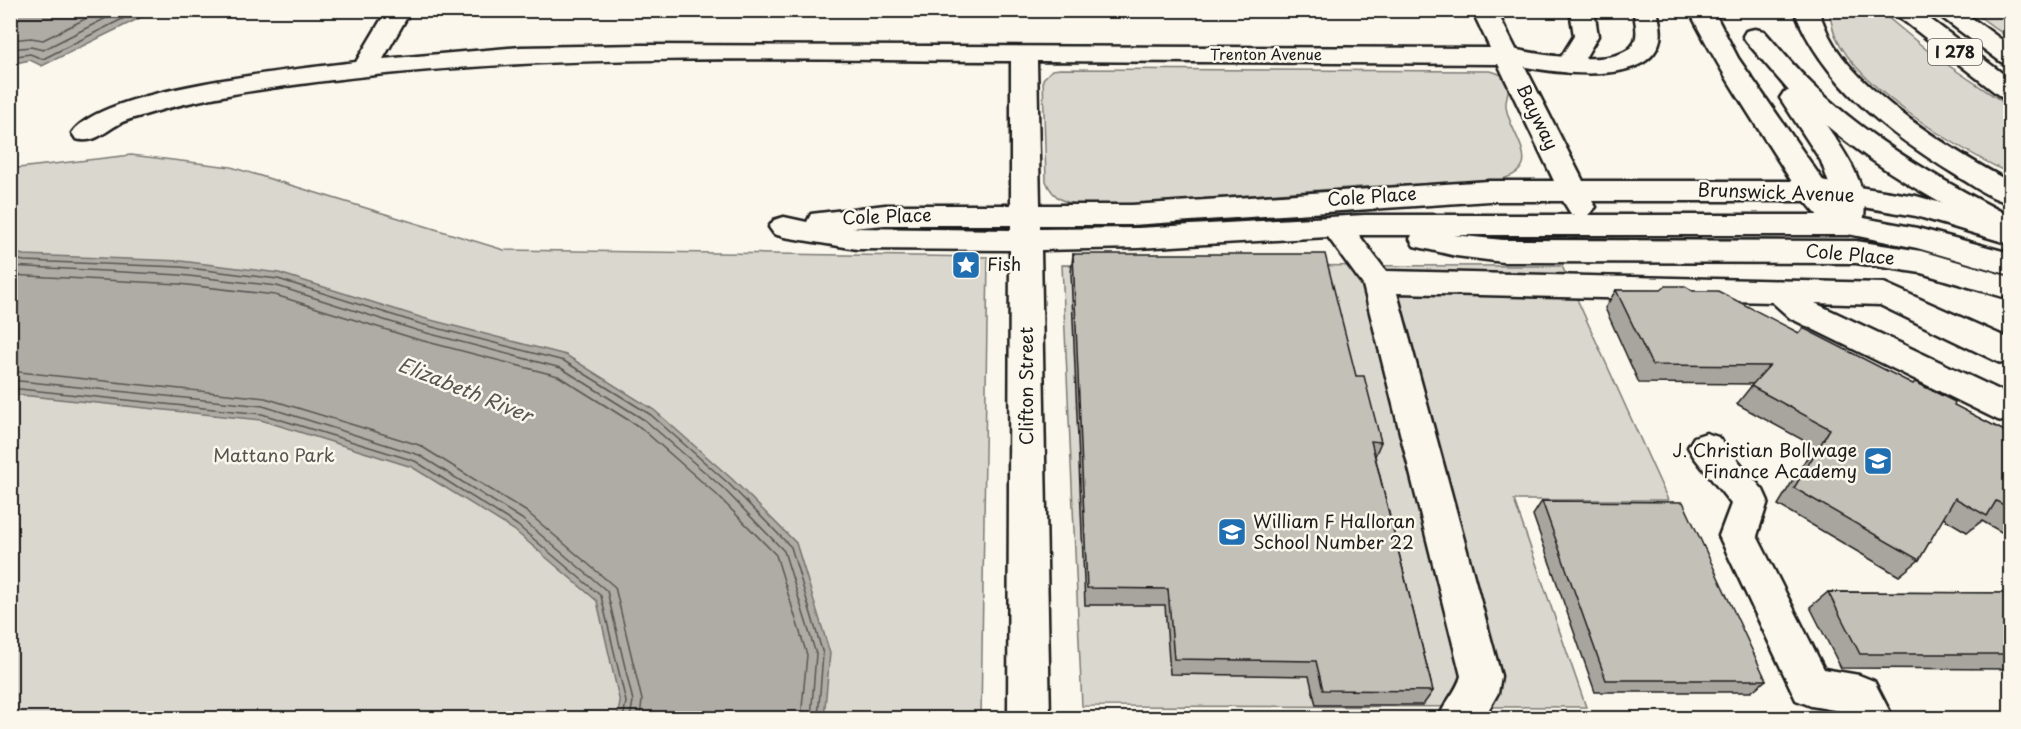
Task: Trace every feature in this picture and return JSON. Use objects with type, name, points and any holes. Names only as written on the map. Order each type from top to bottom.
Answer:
[{"type":"main road","points":[[364,68],[399,10]]},
{"type":"main road","name":"Bayway","points":[[1484,10],[1591,224]]},
{"type":"main road","points":[[1569,65],[1586,36],[1582,10]]},
{"type":"main road","name":"Trenton Avenue","points":[[86,133],[98,121],[144,106],[268,82],[443,59],[554,53],[1507,56],[1547,64],[1613,64],[1623,62],[1646,46],[1646,10]]},
{"type":"main road","points":[[1701,10],[1725,58],[1814,191],[1848,225]]},
{"type":"main road","points":[[1746,10],[1755,36],[1771,69],[1829,151],[1850,202],[1848,225]]},
{"type":"main road","points":[[1806,10],[1814,34],[1833,63],[1868,98],[1969,170],[2010,194]]},
{"type":"main road","name":"I 278","points":[[1902,10],[2010,91]]},
{"type":"main road","points":[[1944,10],[2010,57]]},
{"type":"main road","points":[[1755,36],[1805,92],[1869,146],[1923,182],[2010,228]]},
{"type":"main road","name":"Clifton Street","points":[[1024,53],[1029,718]]},
{"type":"main road","points":[[1912,131],[2010,182]]},
{"type":"main road","name":"Brunswick Avenue","points":[[1572,189],[1847,193],[1947,214],[2010,234]]},
{"type":"main road","name":"Cole Place","points":[[1572,189],[1407,195],[1132,215],[1027,228],[857,238],[811,233],[784,227],[861,216],[1027,228],[1137,238],[1350,226],[1591,224]]},
{"type":"main road","name":"Brunswick Avenue","points":[[1591,224],[1848,225],[1917,237],[2010,264]]},
{"type":"main road","points":[[1350,226],[1378,282],[1481,676],[1477,693],[1460,718]]},
{"type":"main road","name":"Cole Place","points":[[1350,226],[1456,246],[1503,251],[1856,252],[1921,262],[2010,288]]},
{"type":"main road","points":[[1378,282],[1884,294],[2010,353]]},
{"type":"main road","points":[[1782,293],[1801,310],[2010,410]]},
{"type":"main road","points":[[1706,447],[1750,501],[1738,536],[1810,686],[1859,695],[1872,718]]},
{"type":"green space","points":[[1829,11],[1880,11],[1933,55],[2010,107],[2010,174],[1964,149],[1913,116],[1866,78],[1836,37]]},
{"type":"green space","points":[[1972,11],[2010,11],[2010,39]]},
{"type":"green space","points":[[1052,70],[1491,71],[1508,82],[1507,113],[1523,151],[1523,164],[1515,173],[1496,181],[1361,187],[1090,207],[1076,205],[1063,201],[1053,194],[1046,181],[1043,79]]},
{"type":"green space","name":"Mattano Park","points":[[131,155],[231,167],[504,250],[988,257],[981,718],[11,718],[10,169]]},
{"type":"green space","points":[[1062,265],[1562,266],[1668,500],[1514,500],[1586,707],[1082,706]]},
{"type":"water","points":[[10,11],[154,11],[42,66],[30,60],[11,64]]},
{"type":"water","name":"Elizabeth River","points":[[11,252],[24,255],[181,261],[279,273],[423,318],[566,355],[654,410],[732,479],[796,543],[830,653],[824,718],[617,718],[620,703],[597,601],[514,530],[412,467],[261,420],[11,394]]},
{"type":"building","name":"William F Halloran School Number 22","points":[[1073,254],[1325,254],[1356,376],[1364,376],[1381,442],[1371,441],[1433,691],[1323,690],[1316,661],[1174,659],[1168,589],[1087,588]]},
{"type":"building","points":[[1666,286],[1685,286],[1693,291],[1718,291],[1799,333],[1803,328],[1913,384],[1915,382],[2010,434],[2010,508],[1996,501],[1987,516],[1955,498],[1919,560],[1794,488],[1830,429],[1751,386],[1769,366],[1652,365],[1616,290],[1661,290]]},
{"type":"building","points":[[1542,501],[1683,502],[1766,680],[1606,680]]},
{"type":"building","points":[[1828,592],[2010,593],[2010,654],[1860,654]]},
{"type":"place","name":"Fish","points":[[966,265]]},
{"type":"place","name":"J. Christian Bollwage Finance Academy","points":[[1878,461]]},
{"type":"place","name":"William F Halloran School Number 22","points":[[1232,532]]}]
